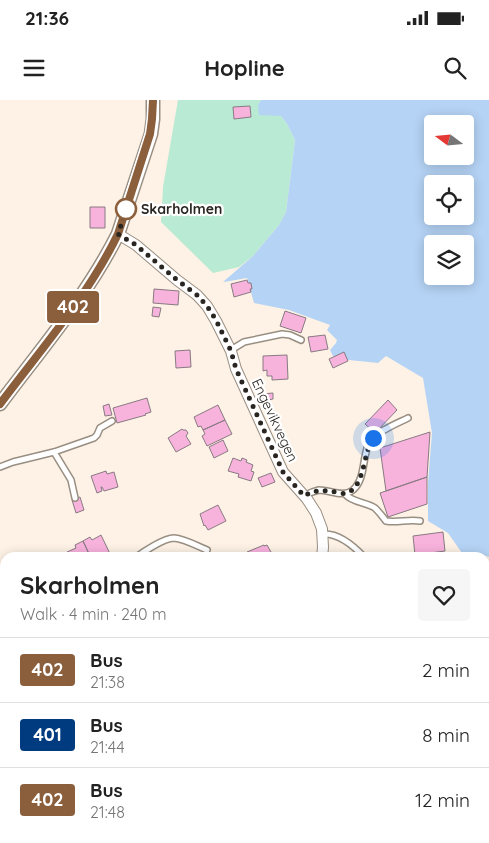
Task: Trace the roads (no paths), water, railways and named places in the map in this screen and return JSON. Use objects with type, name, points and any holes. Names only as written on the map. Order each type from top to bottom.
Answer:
[{"type":"street","points":[[0,404],[66,318],[101,265],[118,234],[150,134],[153,100]]},
{"type":"street","name":"Engevikvegen","points":[[118,234],[136,245],[197,295],[207,306],[231,351],[236,369],[283,472],[316,513],[322,534],[323,552]]},
{"type":"lane","points":[[231,351],[244,342],[282,334],[302,340]]},
{"type":"lane","points":[[345,494],[354,489],[358,483],[369,443],[373,438],[408,418]]},
{"type":"lane","points":[[0,467],[54,452],[94,438],[100,428],[112,421]]},
{"type":"lane","points":[[54,452],[71,480],[75,498]]},
{"type":"lane","points":[[304,496],[320,490],[345,494],[356,502],[374,508],[386,521],[420,521]]},
{"type":"lane","points":[[322,534],[338,536],[359,552]]},
{"type":"lane","points":[[143,552],[170,538],[182,540],[208,550]]},
{"type":"water","points":[[261,100],[489,100],[489,552],[461,552],[448,533],[428,521],[428,483],[432,433],[423,378],[386,356],[378,363],[333,356],[330,350],[337,340],[327,330],[330,325],[289,310],[254,303],[247,278],[223,282],[253,256],[279,225],[286,212],[295,140],[281,116],[259,115],[258,105]]},
{"type":"place","name":"Skarholmen","points":[[126,209]]}]
